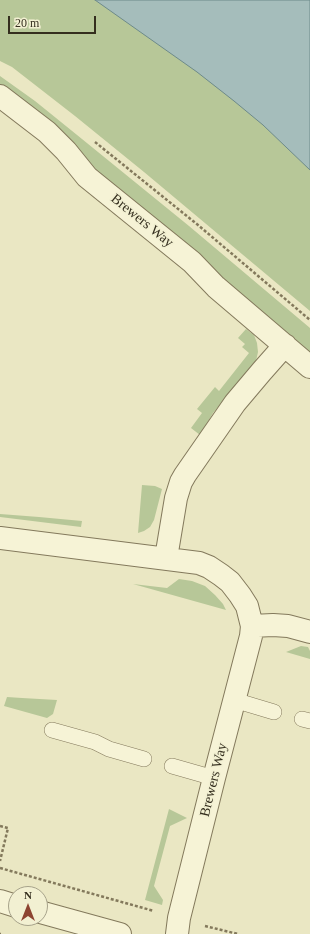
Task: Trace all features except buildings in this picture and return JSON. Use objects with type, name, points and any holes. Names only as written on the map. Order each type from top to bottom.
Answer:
[{"type":"street","name":"Brewers Way","points":[[0,96],[47,132],[66,151],[87,177],[192,262],[216,287],[310,367]]},
{"type":"street","points":[[166,558],[176,498],[184,475],[235,403],[285,345]]},
{"type":"street","name":"Brewers Way","points":[[0,538],[199,563],[209,567],[230,582],[247,606],[252,626],[251,636],[179,918],[177,934]]},
{"type":"street","points":[[252,626],[288,626],[310,632]]},
{"type":"street","points":[[48,914],[120,934]]},
{"type":"lane","points":[[234,700],[274,712]]},
{"type":"lane","points":[[52,730],[95,742],[109,749],[144,759]]},
{"type":"lane","points":[[172,766],[214,778]]},
{"type":"path","points":[[91,139],[198,225],[310,320]]},
{"type":"path","points":[[0,826],[8,828],[0,860]]},
{"type":"path","points":[[0,868],[156,911]]},
{"type":"path","points":[[200,924],[238,934]]},
{"type":"green space","points":[[0,0],[310,0],[310,311],[75,116],[12,67],[0,61]]},
{"type":"green space","points":[[0,76],[35,101],[82,139],[189,226],[310,328],[310,352],[91,169],[0,87]]},
{"type":"green space","points":[[246,329],[254,335],[257,343],[258,352],[256,361],[213,413],[200,435],[191,428],[202,413],[197,409],[215,387],[219,391],[249,353],[242,347],[245,344],[238,338]]},
{"type":"green space","points":[[142,485],[155,486],[162,489],[154,520],[150,527],[138,533]]},
{"type":"green space","points":[[0,514],[82,521],[81,527],[0,517]]},
{"type":"green space","points":[[179,579],[192,581],[205,586],[223,604],[226,610],[133,584],[167,588]]},
{"type":"green space","points":[[301,646],[308,647],[310,651],[310,659],[286,652]]},
{"type":"green space","points":[[7,697],[57,700],[53,714],[47,718],[4,706]]},
{"type":"green space","points":[[169,809],[187,818],[170,826],[154,886],[163,900],[162,905],[145,900]]},
{"type":"water","points":[[95,0],[310,0],[310,170],[263,125],[234,101],[197,72]]}]
